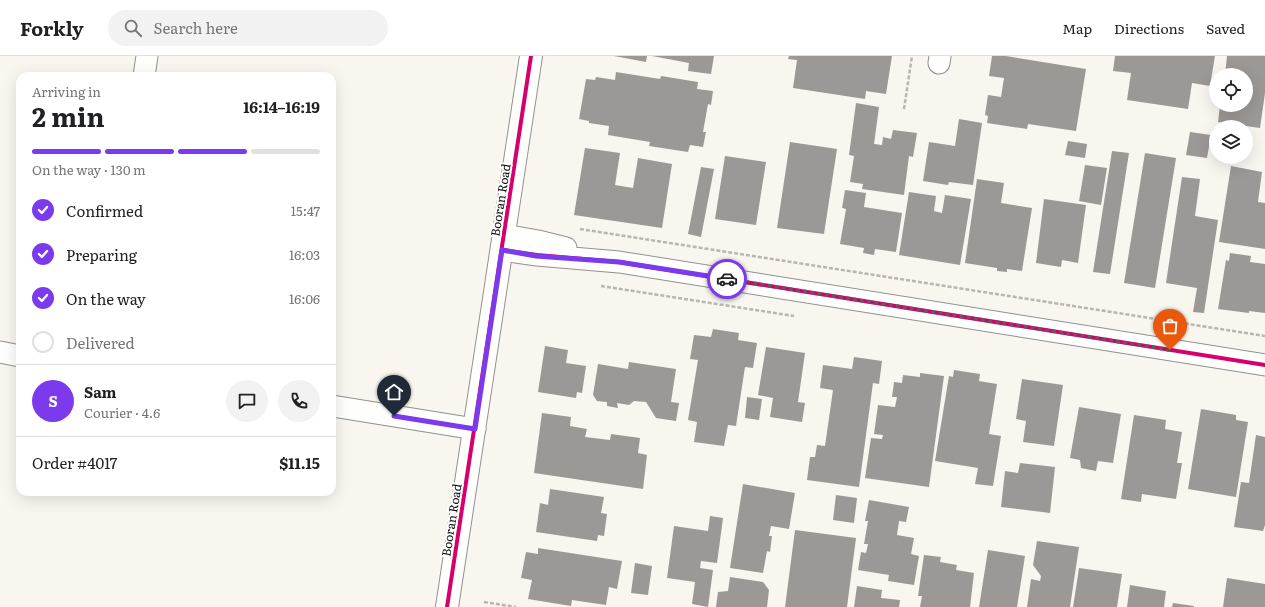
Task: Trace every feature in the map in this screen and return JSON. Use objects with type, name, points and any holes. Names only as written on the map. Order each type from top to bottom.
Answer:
[{"type":"street","points":[[145,72],[147,56]]},
{"type":"street","name":"Booran Road","points":[[447,607],[532,56]]},
{"type":"street","points":[[503,243],[536,256],[619,262],[1265,365]]},
{"type":"street","points":[[0,352],[16,355]]},
{"type":"street","points":[[336,407],[475,429]]},
{"type":"path","points":[[904,108],[912,56]]},
{"type":"path","points":[[580,229],[1265,336]]},
{"type":"path","points":[[484,602],[516,607]]},
{"type":"building","points":[[614,56],[647,56],[646,62]]},
{"type":"building","points":[[652,56],[714,56],[711,74],[688,71],[689,63]]},
{"type":"building","points":[[789,56],[892,56],[886,94],[866,91],[865,99],[793,88],[797,60],[788,59]]},
{"type":"building","points":[[992,56],[1006,56],[1086,69],[1076,131],[1028,124],[1027,129],[987,123],[988,116],[985,115],[988,95],[1001,97],[1004,78],[989,76]]},
{"type":"building","points":[[1115,56],[1215,56],[1213,68],[1209,68],[1209,86],[1192,83],[1188,109],[1127,100],[1131,73],[1113,71]]},
{"type":"building","points":[[1227,56],[1265,56],[1265,93],[1260,128],[1253,127],[1253,120],[1218,120],[1219,112],[1253,112],[1253,68],[1226,68]]},
{"type":"building","points":[[616,72],[660,79],[661,76],[698,82],[697,89],[713,91],[711,105],[708,104],[703,132],[706,132],[703,147],[690,145],[688,152],[649,146],[650,142],[608,135],[609,126],[589,123],[589,121],[579,119],[586,79],[595,80],[596,77],[615,80]]},
{"type":"building","points":[[856,103],[879,107],[874,144],[882,145],[883,137],[891,139],[893,130],[917,133],[913,157],[909,156],[904,195],[862,189],[863,184],[850,182],[854,156],[849,155]]},
{"type":"building","points":[[959,119],[982,123],[973,185],[949,182],[948,185],[923,181],[929,142],[955,146]]},
{"type":"building","points":[[1190,132],[1209,135],[1207,158],[1186,155]]},
{"type":"building","points":[[1068,141],[1087,144],[1085,158],[1065,155]]},
{"type":"building","points":[[790,142],[837,149],[824,234],[777,228]]},
{"type":"building","points":[[585,148],[620,153],[615,185],[633,188],[638,158],[672,164],[662,228],[574,215]]},
{"type":"building","points":[[1112,151],[1129,153],[1110,274],[1093,272]]},
{"type":"building","points":[[1145,153],[1176,158],[1155,288],[1124,283]]},
{"type":"building","points":[[725,156],[766,162],[756,225],[715,219]]},
{"type":"building","points":[[1085,165],[1107,168],[1101,205],[1079,201]]},
{"type":"building","points":[[1231,166],[1262,172],[1258,202],[1265,203],[1265,249],[1219,242]]},
{"type":"building","points":[[701,167],[714,169],[701,237],[688,234]]},
{"type":"building","points":[[1182,177],[1200,179],[1195,216],[1218,220],[1204,313],[1193,312],[1197,288],[1166,283]]},
{"type":"building","points":[[977,179],[1004,183],[1001,203],[1032,208],[1022,271],[1007,269],[1007,272],[997,271],[997,268],[965,263]]},
{"type":"building","points":[[845,190],[866,193],[864,207],[902,213],[896,252],[875,249],[874,255],[863,253],[864,248],[840,244],[846,209],[842,208]]},
{"type":"building","points":[[909,192],[936,196],[934,211],[942,213],[945,195],[971,199],[960,265],[899,255]]},
{"type":"building","points":[[1044,199],[1086,205],[1078,263],[1062,260],[1061,267],[1036,263]]},
{"type":"building","points":[[1230,253],[1251,256],[1250,262],[1265,264],[1265,313],[1249,311],[1249,313],[1218,309],[1226,260],[1229,261]]},
{"type":"building","points":[[713,329],[739,333],[738,340],[757,343],[753,368],[745,367],[736,426],[728,425],[724,446],[694,442],[697,422],[688,420],[698,360],[690,359],[694,335],[711,337]]},
{"type":"building","points":[[545,346],[568,350],[566,363],[586,366],[582,393],[577,392],[576,398],[538,392]]},
{"type":"building","points":[[766,347],[805,353],[798,402],[805,403],[802,422],[770,417],[773,398],[758,395]]},
{"type":"building","points":[[854,357],[882,361],[879,384],[873,383],[859,487],[807,480],[810,457],[815,457],[817,445],[825,446],[833,390],[820,388],[823,365],[852,369]]},
{"type":"building","points":[[629,362],[676,369],[671,402],[679,403],[676,421],[656,418],[646,402],[634,401],[629,405],[617,403],[618,408],[607,406],[607,402],[597,401],[593,395],[598,364],[628,369]]},
{"type":"building","points":[[954,370],[980,374],[979,381],[997,384],[989,434],[1001,436],[993,486],[975,484],[978,468],[935,461],[949,376],[953,377]]},
{"type":"building","points":[[920,373],[944,376],[929,487],[865,478],[871,438],[882,439],[883,435],[874,434],[878,405],[895,407],[897,397],[892,397],[894,382],[902,383],[903,375],[920,377]]},
{"type":"building","points":[[1022,379],[1063,385],[1054,446],[1023,442],[1026,421],[1016,419]]},
{"type":"building","points":[[747,397],[762,399],[759,420],[745,418]]},
{"type":"building","points":[[1079,407],[1121,414],[1113,463],[1098,461],[1096,471],[1081,468],[1080,460],[1070,458]]},
{"type":"building","points":[[1201,409],[1236,415],[1236,420],[1248,422],[1236,497],[1188,489]]},
{"type":"building","points":[[542,413],[571,417],[570,426],[587,429],[585,437],[610,440],[611,434],[640,438],[638,453],[647,455],[643,489],[534,473]]},
{"type":"building","points":[[1134,415],[1166,420],[1165,429],[1182,432],[1177,463],[1182,463],[1176,499],[1142,494],[1141,502],[1121,499]]},
{"type":"building","points":[[1256,435],[1265,437],[1265,525],[1263,531],[1234,527],[1241,482],[1249,483]]},
{"type":"building","points":[[1020,463],[1055,467],[1050,513],[1001,507],[1005,471],[1018,473]]},
{"type":"building","points":[[743,484],[795,493],[789,529],[771,526],[769,536],[772,536],[770,552],[767,551],[763,573],[730,568]]},
{"type":"building","points":[[550,489],[604,497],[601,513],[607,514],[604,536],[598,535],[597,541],[536,532],[540,503],[548,505]]},
{"type":"building","points":[[836,495],[857,498],[854,523],[833,520]]},
{"type":"building","points":[[869,500],[909,507],[906,522],[899,521],[897,535],[914,538],[911,554],[919,556],[914,585],[888,581],[889,575],[858,570],[861,552],[866,553],[868,544],[864,544],[868,521],[865,521]]},
{"type":"building","points":[[710,516],[723,518],[717,563],[701,561],[700,568],[713,570],[708,607],[692,604],[695,582],[667,578],[674,526],[708,531]]},
{"type":"building","points":[[795,530],[856,538],[847,607],[785,607]]},
{"type":"building","points":[[1037,541],[1079,547],[1070,607],[1027,607],[1031,579],[1040,581],[1041,576],[1033,565]]},
{"type":"building","points":[[538,548],[622,561],[617,589],[609,587],[606,605],[572,600],[571,606],[528,599],[532,580],[521,578],[526,552],[538,554]]},
{"type":"building","points":[[988,550],[1025,556],[1017,607],[979,607]]},
{"type":"building","points":[[924,555],[941,557],[940,562],[957,565],[956,570],[974,573],[970,607],[920,607],[922,596],[918,596]]},
{"type":"building","points":[[635,563],[652,566],[648,595],[631,593]]},
{"type":"building","points":[[1079,568],[1122,574],[1117,607],[1073,607]]},
{"type":"building","points":[[730,577],[763,582],[769,590],[767,607],[716,607],[718,592],[728,591]]},
{"type":"building","points":[[1227,578],[1265,584],[1265,607],[1223,607]]},
{"type":"building","points":[[1130,585],[1166,591],[1164,607],[1127,607]]},
{"type":"building","points":[[857,586],[882,590],[881,598],[900,600],[899,607],[854,607]]},
{"type":"building","points":[[1173,603],[1194,606],[1194,607],[1172,607]]},
{"type":"cycle path","points":[[447,607],[531,56]]},
{"type":"cycle path","points":[[502,250],[537,255],[619,262],[1265,365]]},
{"type":"way so far","points":[[727,279],[1170,350]]},
{"type":"route","points":[[394,416],[475,429],[502,250],[536,256],[619,262],[727,279]]}]
